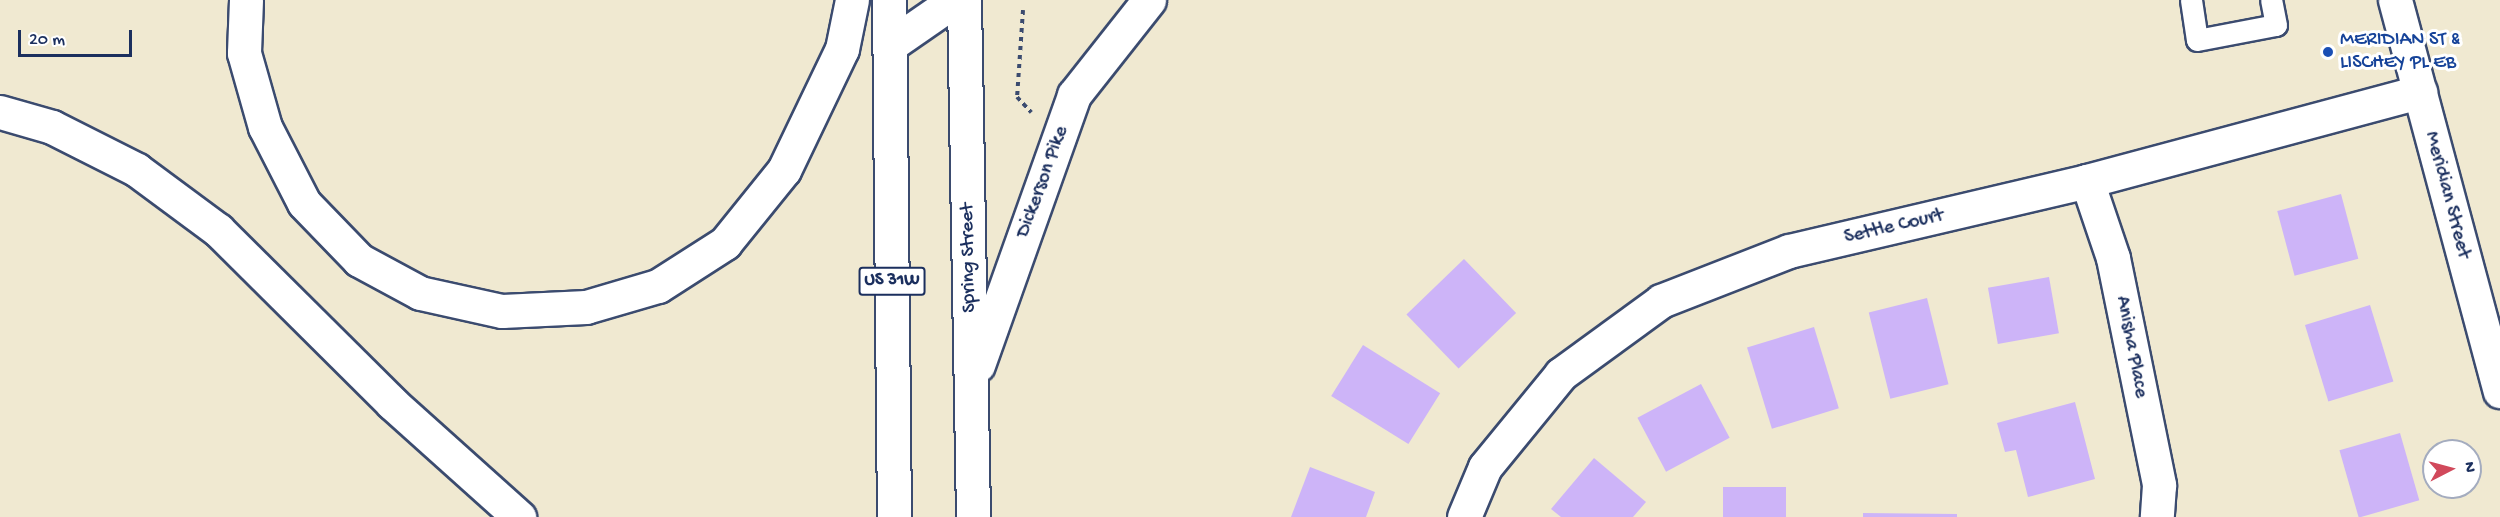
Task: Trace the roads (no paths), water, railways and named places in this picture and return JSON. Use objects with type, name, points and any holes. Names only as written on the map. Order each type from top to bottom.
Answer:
[{"type":"main road","points":[[246,0],[244,53],[265,127],[304,203],[359,260],[410,288],[502,311],[586,307],[658,286],[725,243],[784,170],[842,49],[852,0]]},
{"type":"main road","points":[[890,0],[890,45]]},
{"type":"main road","points":[[890,45],[955,0]]},
{"type":"main road","name":"Spring Street","points":[[964,0],[973,517]]},
{"type":"main road","name":"Dickerson Pike","points":[[971,383],[1074,95],[1149,0]]},
{"type":"main road","name":"Meridian Street","points":[[2395,0],[2500,391]]},
{"type":"main road","name":"US 31W","points":[[890,45],[894,517]]},
{"type":"main road","name":"Settle Court","points":[[1464,517],[1485,467],[1561,374],[1661,301],[1789,252],[2087,181],[2420,92]]},
{"type":"main road","points":[[0,112],[52,127],[137,170],[218,230],[392,403],[519,517]]},
{"type":"main road","name":"Anisha Place","points":[[2087,181],[2113,258],[2159,485],[2157,517]]},
{"type":"lane","points":[[2191,0],[2197,40],[2276,26],[2271,0]]},
{"type":"place","name":"MERIDIAN ST & LISCHEY PL EB","points":[[2328,52]]}]
